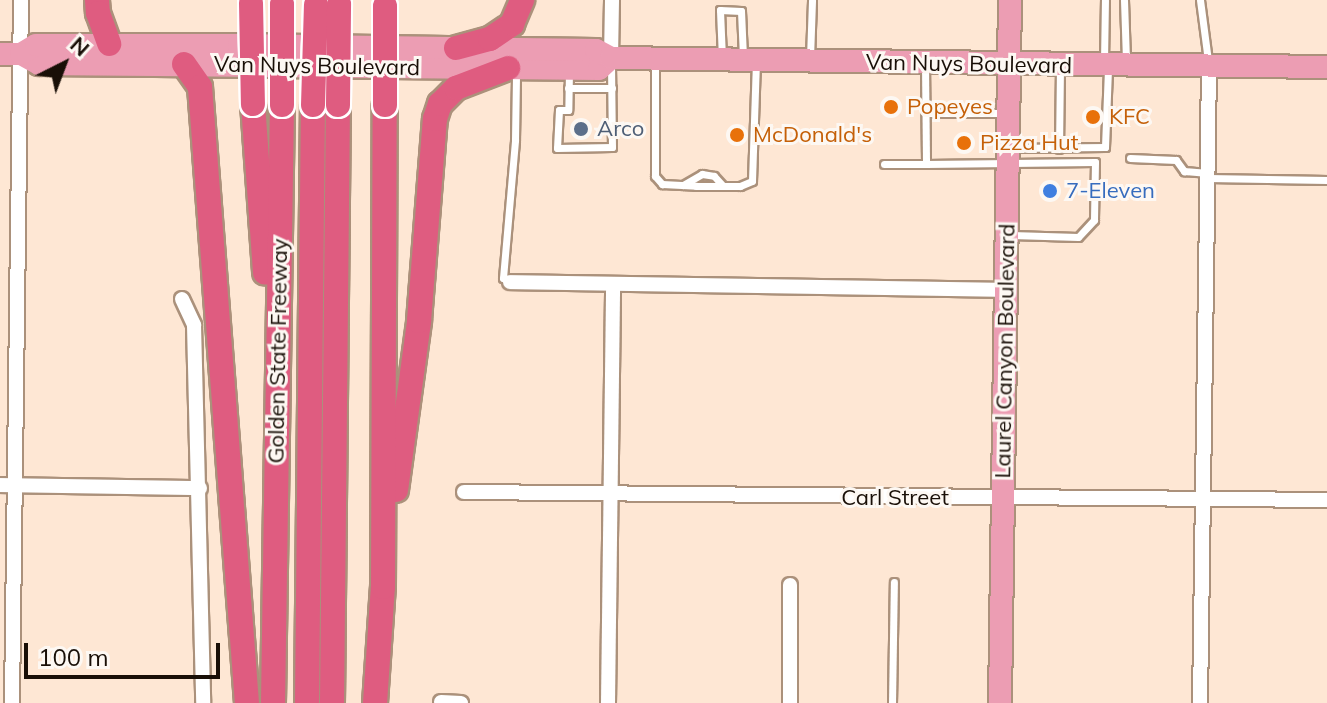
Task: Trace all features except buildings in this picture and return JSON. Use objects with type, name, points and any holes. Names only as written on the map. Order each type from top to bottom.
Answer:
[{"type":"highway","points":[[97,0],[98,13],[109,44]]},
{"type":"highway","points":[[456,48],[490,39],[512,24],[522,0]]},
{"type":"highway","points":[[250,2],[253,104],[277,431]]},
{"type":"highway","name":"Golden State Freeway","points":[[273,703],[282,2]]},
{"type":"highway","points":[[328,2],[338,105],[332,703]]},
{"type":"highway","points":[[307,703],[313,105],[328,2]]},
{"type":"highway","points":[[375,703],[383,587],[385,3]]},
{"type":"highway","points":[[184,64],[200,87],[247,703]]},
{"type":"highway","points":[[383,587],[419,321],[435,119],[440,104],[456,88],[512,68]]},
{"type":"highway","points":[[275,574],[298,596],[297,703]]},
{"type":"main road","name":"Laurel Canyon Boulevard","points":[[1000,703],[1010,0]]},
{"type":"main road","name":"Van Nuys Boulevard","points":[[10,54],[36,45],[109,44],[596,50],[611,58],[655,59],[1327,67]]},
{"type":"main road","name":"Van Nuys Boulevard","points":[[10,54],[39,64],[512,68],[568,78],[599,69],[611,58]]},
{"type":"street","points":[[12,703],[7,485],[10,54],[21,0]]},
{"type":"street","points":[[611,58],[612,0]]},
{"type":"street","points":[[1200,703],[1209,67]]},
{"type":"street","points":[[510,282],[1005,290]]},
{"type":"street","points":[[608,703],[613,284]]},
{"type":"street","points":[[182,299],[194,325],[203,703]]},
{"type":"street","points":[[7,485],[200,488]]},
{"type":"street","name":"Carl Street","points":[[464,492],[611,496],[1327,500]]},
{"type":"street","points":[[790,585],[790,703]]},
{"type":"street","points":[[441,702],[461,703]]},
{"type":"lane","points":[[810,61],[812,0]]},
{"type":"lane","points":[[1105,0],[1113,66]]},
{"type":"lane","points":[[884,164],[926,164],[1105,147],[1113,66],[1124,0]]},
{"type":"lane","points":[[1200,0],[1200,24],[1209,67]]},
{"type":"lane","points":[[655,59],[655,176],[662,184],[683,185],[702,174],[714,176],[722,185],[748,185],[755,174],[740,60],[741,11],[720,10],[740,60]]},
{"type":"lane","points":[[611,58],[612,88],[612,147],[557,148],[559,110],[568,110],[568,78],[612,88]]},
{"type":"lane","points":[[925,63],[926,164]]},
{"type":"lane","points":[[1059,149],[1060,65]]},
{"type":"lane","points":[[510,282],[503,278],[515,140],[512,68]]},
{"type":"lane","points":[[926,113],[1008,113]]},
{"type":"lane","points":[[1006,235],[1078,237],[1094,220],[1095,162],[1007,156]]},
{"type":"lane","points":[[1130,158],[1176,160],[1184,171],[1208,175],[1327,180]]},
{"type":"lane","points":[[892,703],[894,582]]},
{"type":"place","name":"Popeyes","points":[[891,107]]},
{"type":"place","name":"KFC","points":[[1093,117]]},
{"type":"place","name":"Arco","points":[[581,129]]},
{"type":"place","name":"McDonald's","points":[[737,135]]},
{"type":"place","name":"Pizza Hut","points":[[964,143]]},
{"type":"place","name":"7-Eleven","points":[[1050,191]]}]
